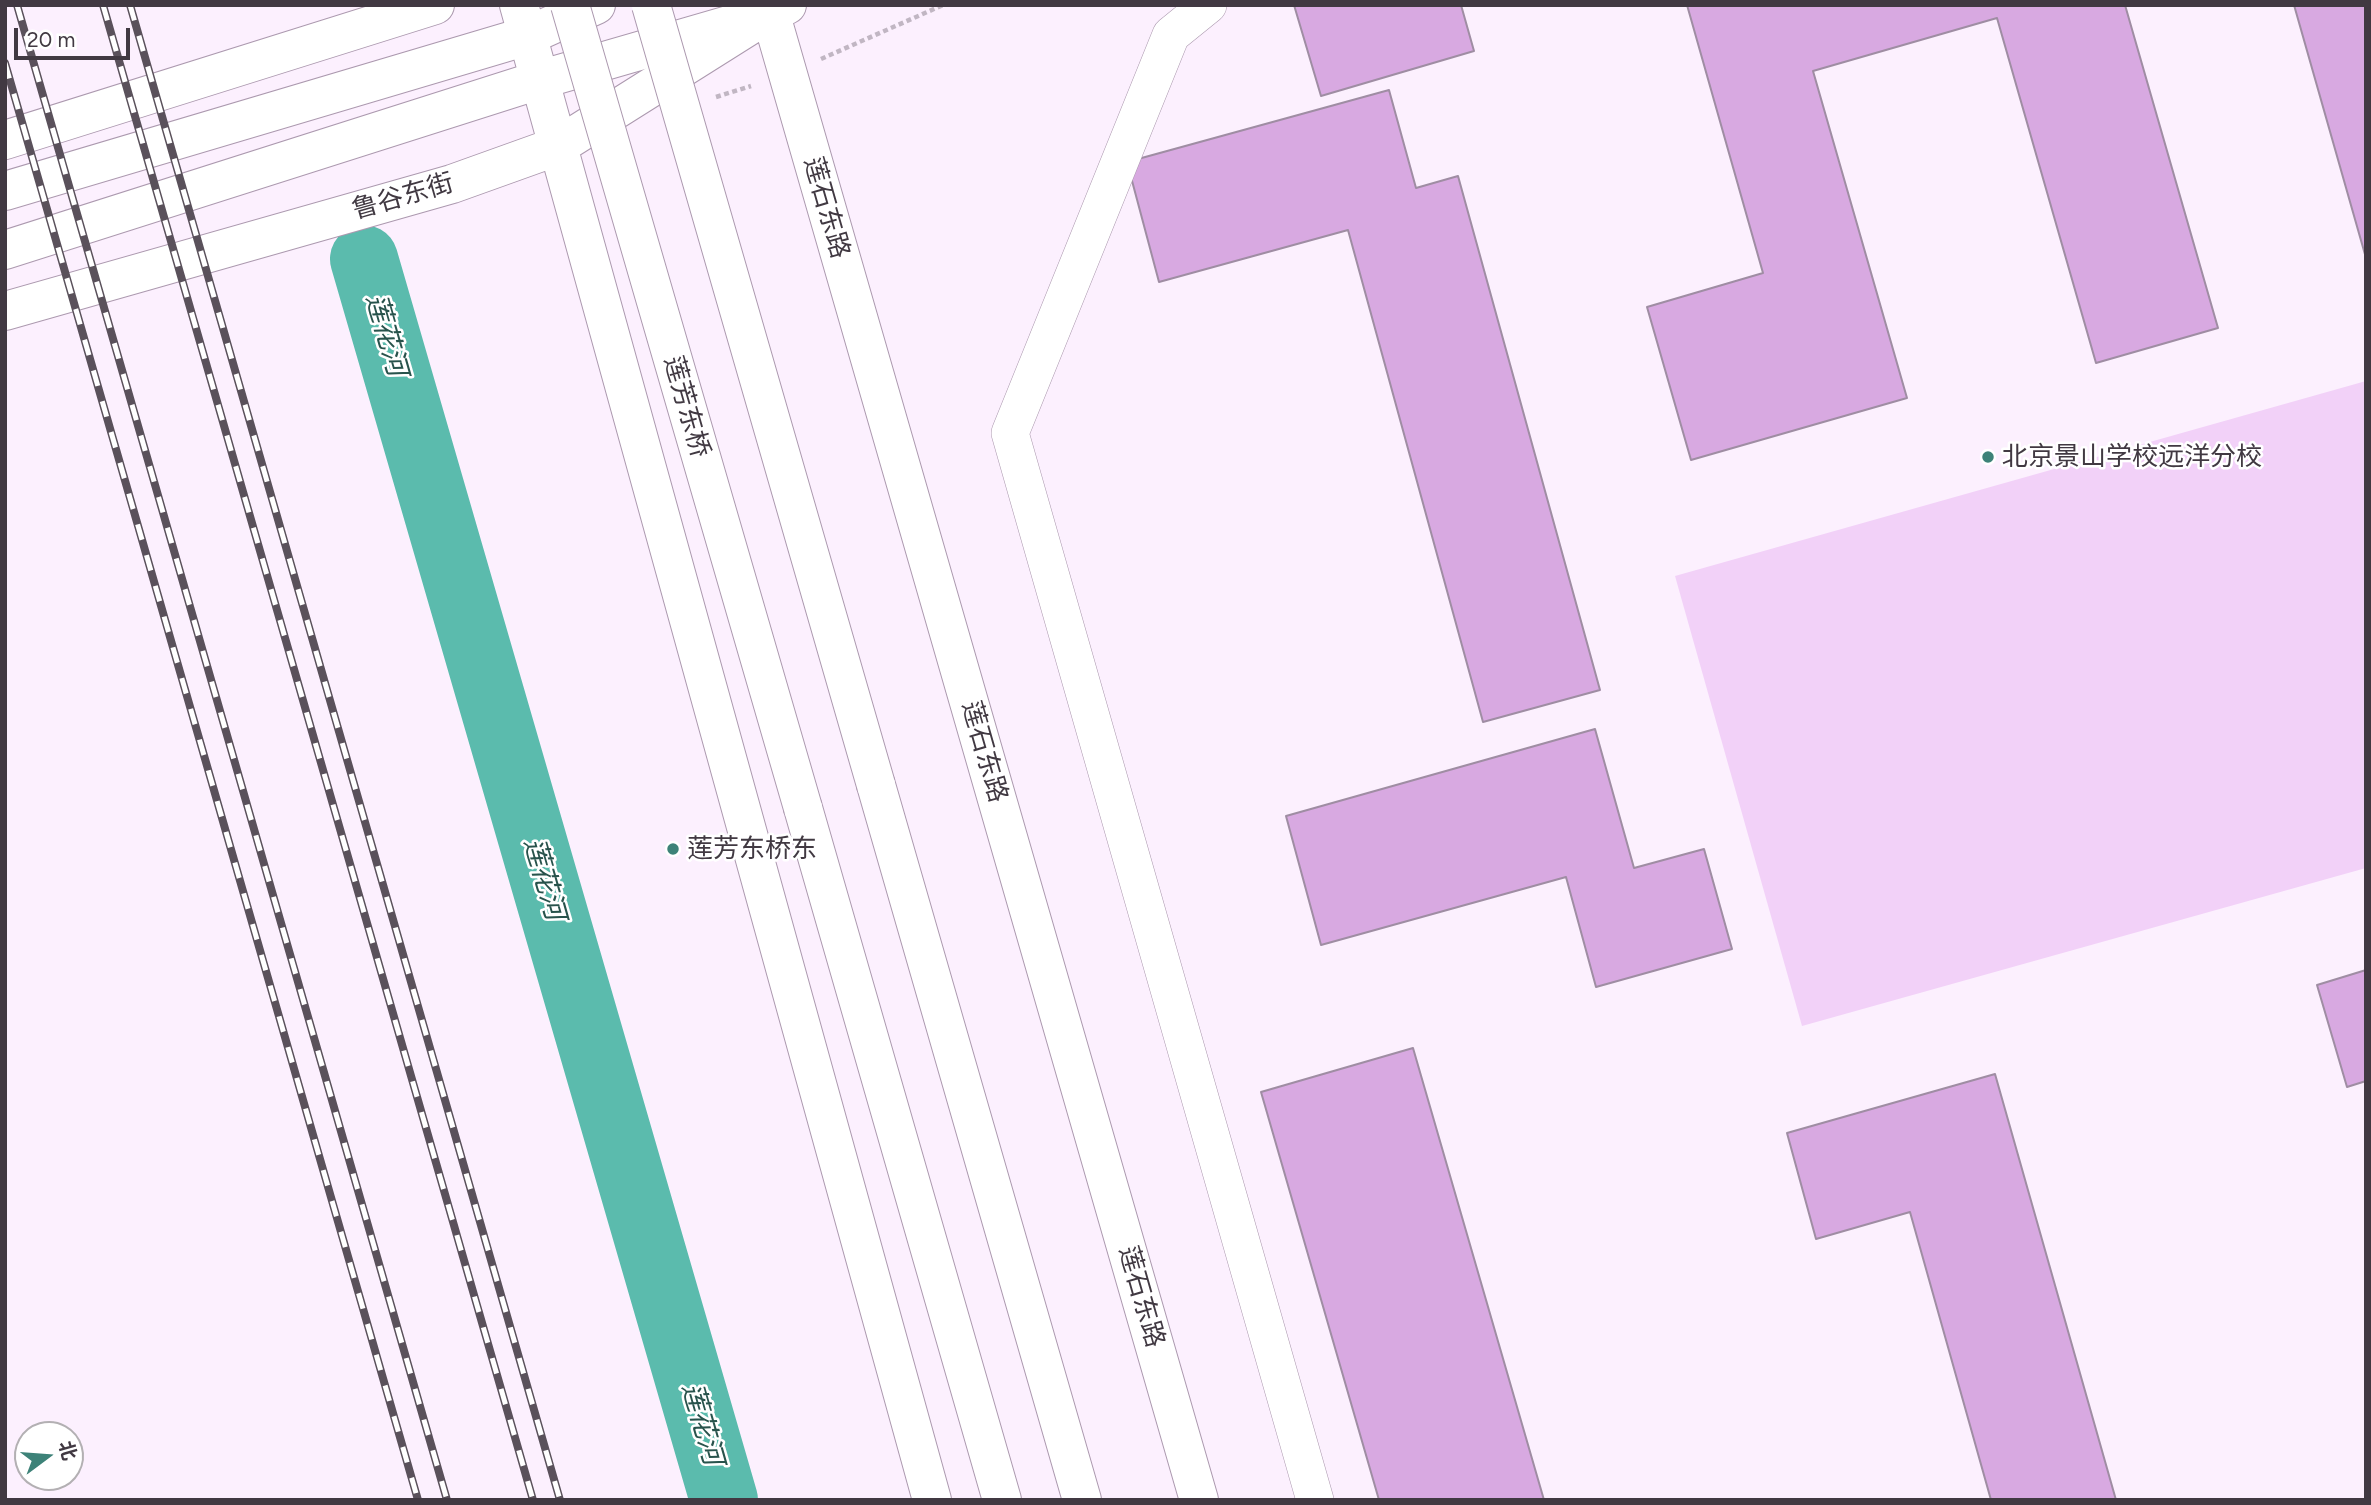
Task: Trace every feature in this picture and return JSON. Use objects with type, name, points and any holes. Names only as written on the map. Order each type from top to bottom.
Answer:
[{"type":"main road","points":[[5,140],[435,5]]},
{"type":"main road","name":"莲芳东桥","points":[[570,5],[1002,1500]]},
{"type":"main road","points":[[5,191],[523,21],[596,5]]},
{"type":"main road","points":[[651,5],[1083,1500]]},
{"type":"main road","points":[[5,250],[775,8]]},
{"type":"main road","name":"鲁谷东街","points":[[5,311],[452,184],[558,146],[775,8]]},
{"type":"main road","name":"莲石东路","points":[[775,8],[1199,1500]]},
{"type":"main road","points":[[523,21],[932,1500]]},
{"type":"street","points":[[1208,5],[1171,35],[1010,433],[1315,1500]]},
{"type":"shaded area","points":[[2366,381],[2366,868],[1802,1026],[1675,576]]},
{"type":"building","points":[[1294,5],[1461,5],[1474,51],[1321,96]]},
{"type":"building","points":[[1687,5],[2125,5],[2218,328],[2096,363],[1997,18],[1813,71],[1907,398],[1691,460],[1647,307],[1763,273]]},
{"type":"building","points":[[2294,5],[2366,5],[2366,258]]},
{"type":"building","points":[[1389,90],[1416,188],[1458,176],[1600,690],[1483,722],[1348,230],[1159,282],[1127,162]]},
{"type":"building","points":[[1595,729],[1634,868],[1704,849],[1732,949],[1596,987],[1566,877],[1321,945],[1286,816]]},
{"type":"building","points":[[2366,970],[2366,1081],[2347,1087],[2317,985]]},
{"type":"building","points":[[1413,1048],[1544,1500],[1379,1500],[1261,1092]]},
{"type":"building","points":[[1995,1074],[2116,1500],[1991,1500],[1910,1212],[1816,1239],[1787,1133]]},
{"type":"waterway","name":"莲花河","points":[[364,259],[724,1500]]},
{"type":"railway","points":[[17,5],[447,1500]]},
{"type":"railway","points":[[103,5],[533,1500]]},
{"type":"railway","points":[[130,5],[560,1500]]},
{"type":"railway","points":[[5,63],[418,1500]]},
{"type":"place","name":"北京景山学校远洋分校","points":[[1988,457]]},
{"type":"place","name":"莲芳东桥东","points":[[673,849]]}]
